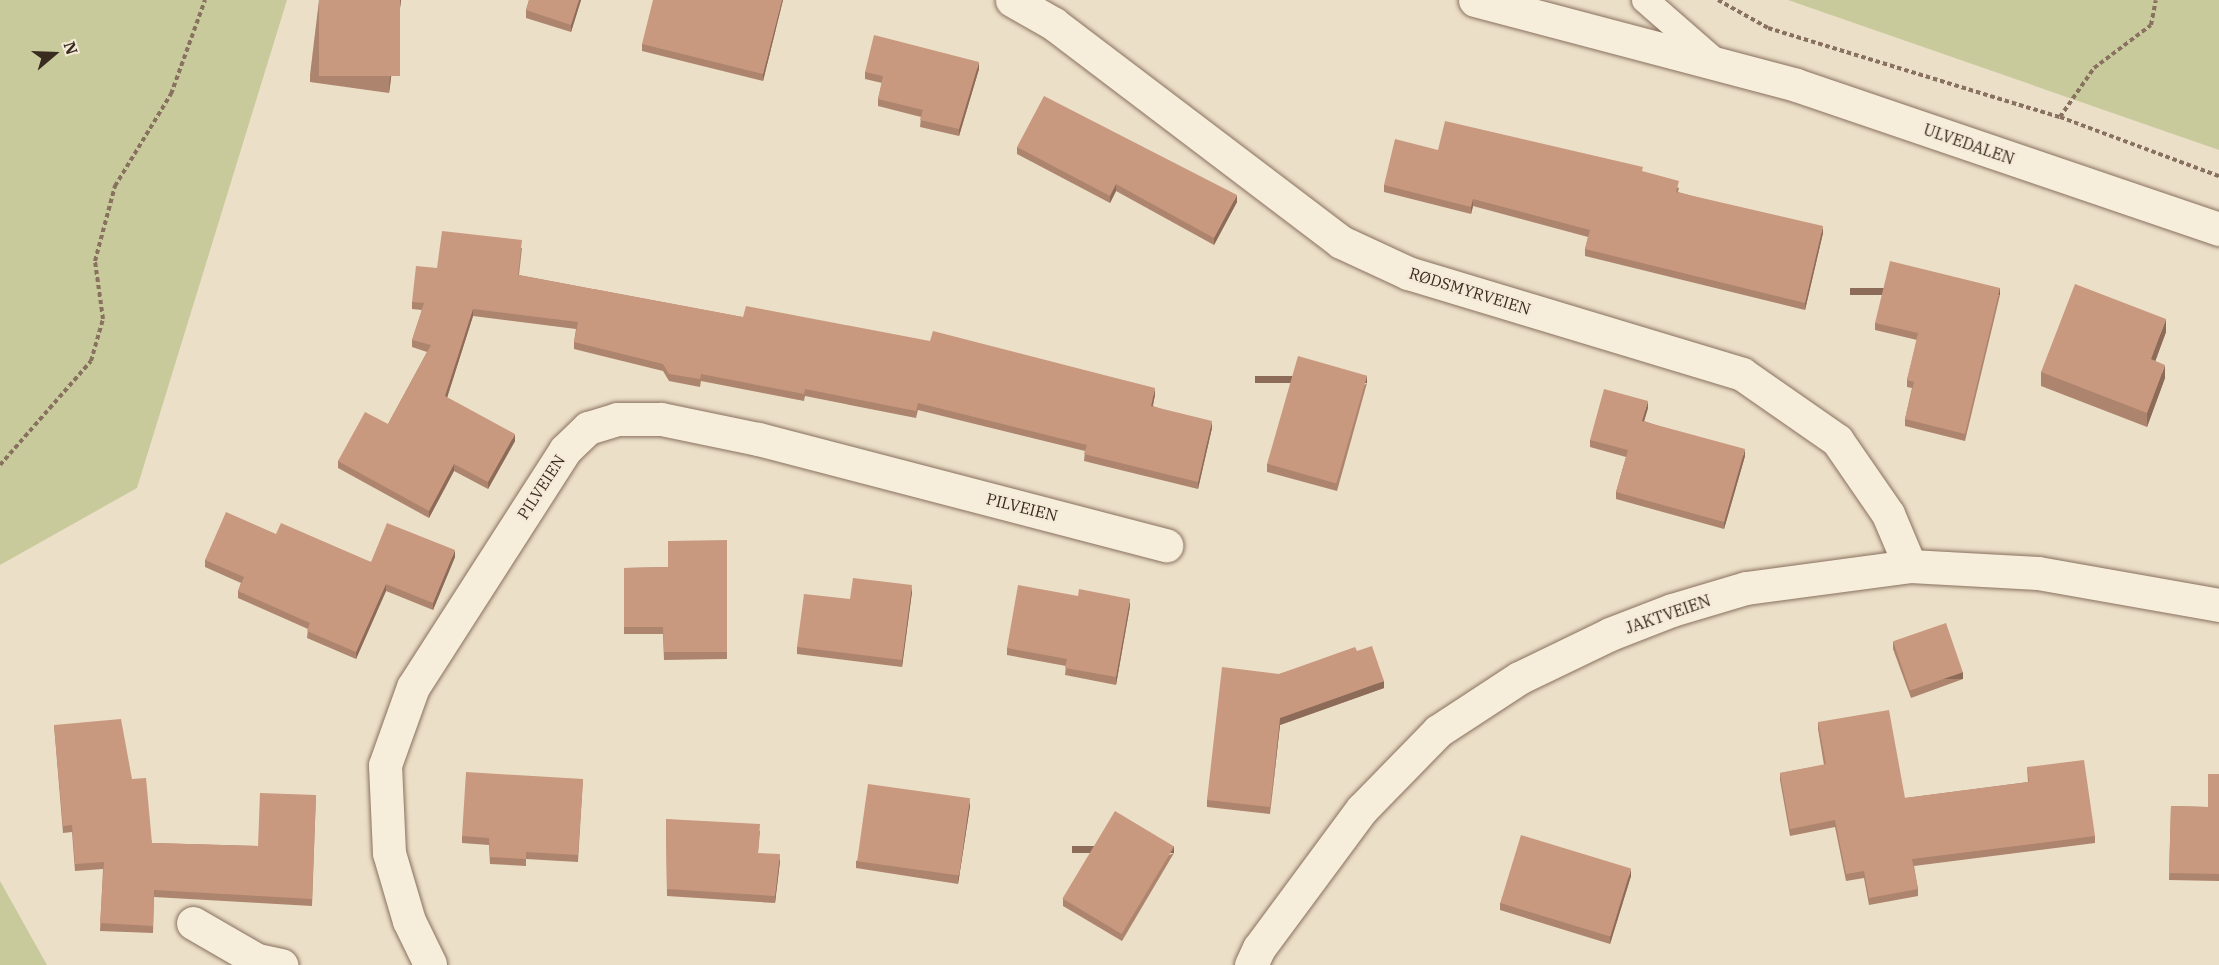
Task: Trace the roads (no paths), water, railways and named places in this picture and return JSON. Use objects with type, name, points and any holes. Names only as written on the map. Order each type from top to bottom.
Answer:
[{"type":"street","name":"RØDSMYRVEIEN","points":[[1012,0],[1040,14],[1114,68],[1341,242],[1408,273],[1743,374],[1836,440],[1888,514],[1910,566]]},
{"type":"street","name":"ULVEDALEN","points":[[1475,0],[1796,85],[2219,229]]},
{"type":"street","name":"PILVEIEN","points":[[428,965],[409,921],[388,853],[385,765],[413,687],[565,450],[588,428],[617,419],[672,422],[758,439],[1166,544]]},
{"type":"street","name":"JAKTVEIEN","points":[[1251,965],[1259,948],[1362,809],[1438,731],[1519,678],[1610,634],[1746,588],[1910,566],[2038,573],[2219,605]]},
{"type":"street","points":[[194,923],[257,960],[281,965]]},
{"type":"lane","name":"ULVEDALEN","points":[[1645,0],[1718,64]]}]
